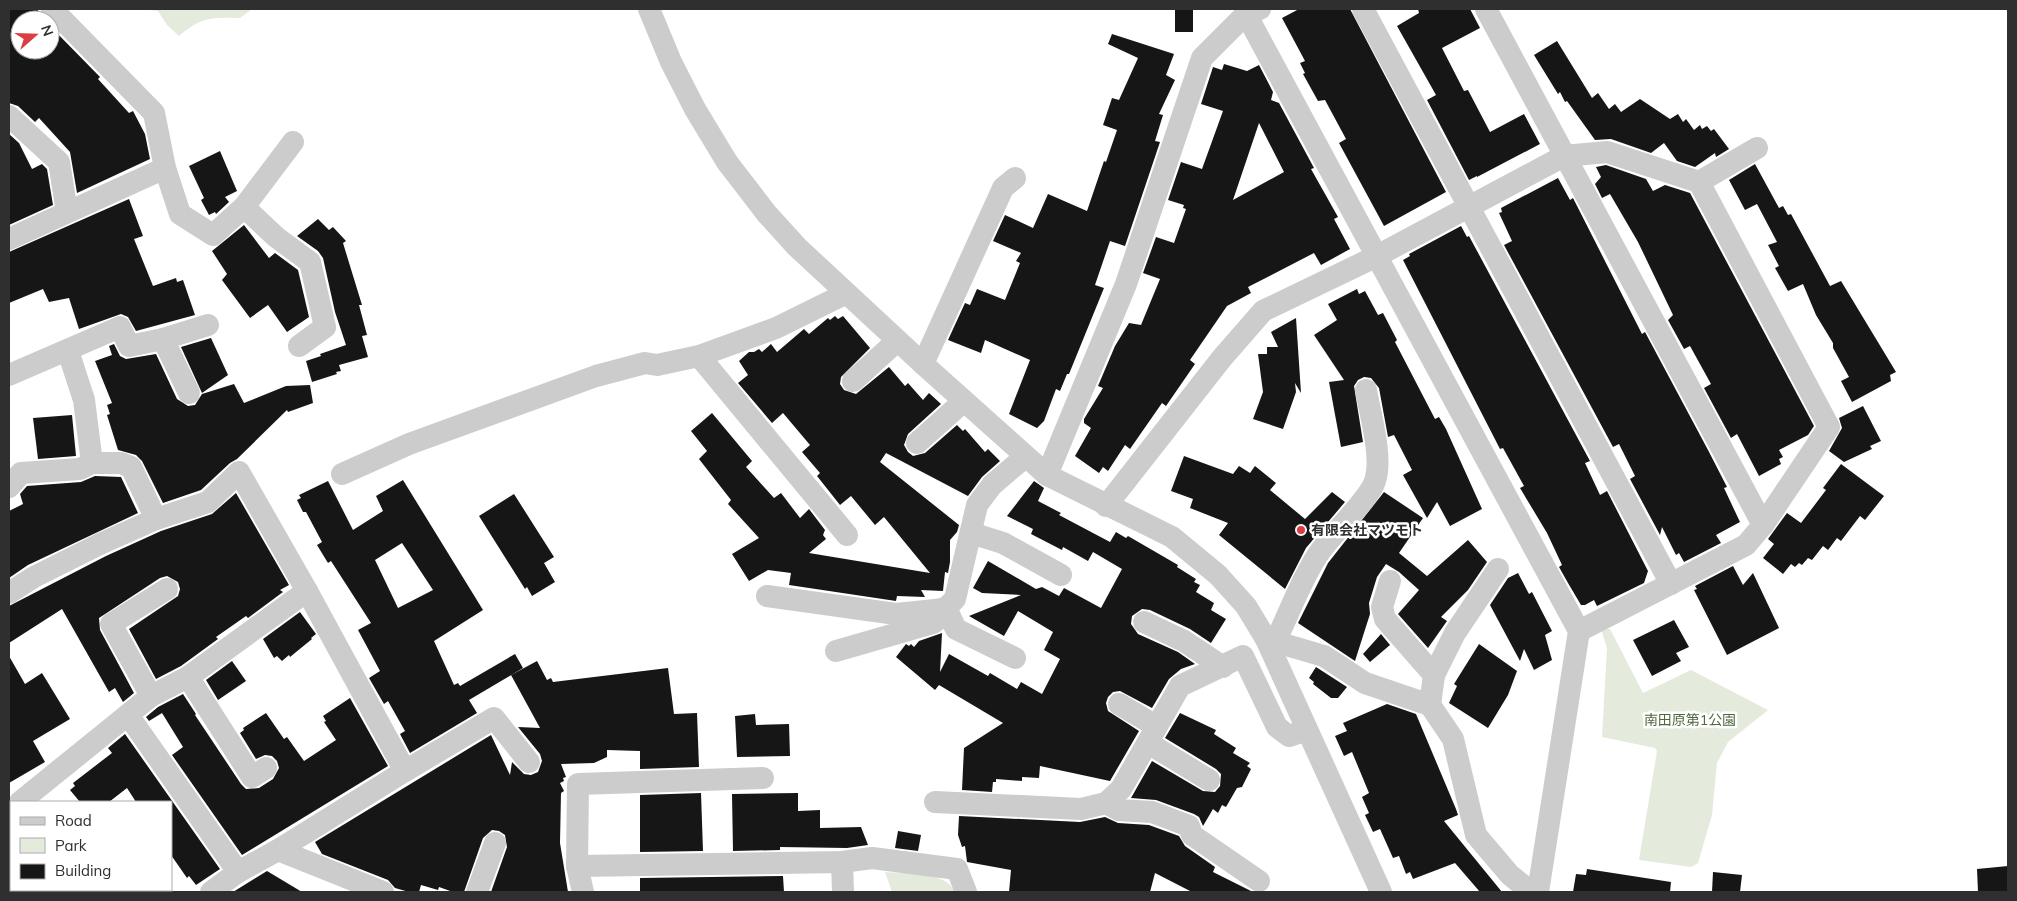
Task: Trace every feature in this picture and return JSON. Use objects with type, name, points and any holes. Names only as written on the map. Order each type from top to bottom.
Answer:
[{"type":"street","points":[[52,9],[154,113],[165,168],[180,214],[213,235],[244,207],[293,142]]},
{"type":"street","points":[[1363,9],[1670,584]]},
{"type":"street","points":[[1486,9],[1763,524]]},
{"type":"street","points":[[656,11],[671,62],[695,109],[727,162],[767,214],[845,294],[1047,475],[1106,506],[1172,537],[1218,575],[1246,606],[1271,641],[1307,730],[1381,892]]},
{"type":"street","points":[[1047,475],[1126,284],[1202,58],[1254,12],[1377,256],[1578,631],[1538,892]]},
{"type":"street","points":[[9,116],[59,162],[67,212]]},
{"type":"street","points":[[1699,182],[1757,148]]},
{"type":"street","points":[[1106,506],[1222,358],[1263,311],[1377,256],[1564,156],[1606,152],[1699,182],[1829,427],[1763,524],[1746,545],[1578,631]]},
{"type":"street","points":[[9,240],[165,168]]},
{"type":"street","points":[[923,364],[1003,188],[1015,178]]},
{"type":"street","points":[[244,207],[276,237],[310,262],[325,327],[299,346]]},
{"type":"street","points":[[342,474],[409,444],[596,376],[645,363],[657,365],[699,356],[776,328],[845,294]]},
{"type":"street","points":[[9,376],[120,327],[129,346],[163,339],[208,325]]},
{"type":"street","points":[[163,339],[190,393]]},
{"type":"street","points":[[853,381],[897,341]]},
{"type":"street","points":[[68,351],[84,400],[92,463]]},
{"type":"street","points":[[699,356],[846,535]]},
{"type":"street","points":[[1271,641],[1316,557],[1335,530],[1372,490],[1376,479],[1377,458],[1366,390]]},
{"type":"street","points":[[917,443],[964,401]]},
{"type":"street","points":[[836,651],[933,623],[947,610],[955,599],[977,506],[992,486],[1025,457]]},
{"type":"street","points":[[9,487],[21,473],[80,469],[92,463],[121,463],[131,467],[156,519]]},
{"type":"street","points":[[9,593],[34,577],[100,544],[156,519],[208,502],[239,472],[406,771]]},
{"type":"street","points":[[971,533],[1003,543],[1060,575]]},
{"type":"street","points":[[1430,705],[1434,676],[1455,632],[1498,569]]},
{"type":"street","points":[[1390,581],[1382,607],[1385,618],[1434,676]]},
{"type":"street","points":[[151,696],[111,624],[167,590]]},
{"type":"street","points":[[21,801],[151,696],[188,677],[307,591]]},
{"type":"street","points":[[767,596],[896,614],[947,610]]},
{"type":"street","points":[[947,610],[956,629],[1015,658]]},
{"type":"street","points":[[1144,622],[1184,641],[1223,667]]},
{"type":"street","points":[[1271,641],[1324,656],[1365,683],[1430,705],[1453,739],[1476,835],[1510,874],[1531,892]]},
{"type":"street","points":[[934,802],[1081,809],[1106,802],[1121,790],[1180,686],[1243,656],[1278,727],[1290,736],[1307,730]]},
{"type":"street","points":[[188,677],[252,777],[266,768]]},
{"type":"street","points":[[1119,704],[1152,734],[1209,780]]},
{"type":"street","points":[[128,715],[238,872]]},
{"type":"street","points":[[211,892],[238,872],[278,850],[494,718],[528,762]]},
{"type":"street","points":[[583,892],[577,866],[578,784],[763,778]]},
{"type":"street","points":[[1106,802],[1120,810],[1152,812],[1188,826],[1192,835],[1259,881]]},
{"type":"street","points":[[477,892],[495,843]]},
{"type":"street","points":[[278,850],[383,892]]},
{"type":"street","points":[[577,866],[842,862],[872,858],[957,869],[966,892]]},
{"type":"street","points":[[842,862],[843,892]]},
{"type":"green space","points":[[138,9],[252,9],[240,18],[214,18],[200,22],[179,36],[167,25],[158,11]]},
{"type":"green space","name":"南田原第1公園","points":[[1601,629],[1610,629],[1643,693],[1691,670],[1768,710],[1728,742],[1717,763],[1712,815],[1698,863],[1691,867],[1639,860],[1657,751],[1655,748],[1602,737],[1607,648]]},
{"type":"green space","points":[[885,872],[934,877],[950,885],[955,892],[892,892]]},
{"type":"building","points":[[9,9],[37,9],[10,10],[10,60],[60,60],[60,36],[100,77],[98,79],[129,113],[133,111],[145,134],[150,159],[77,193],[70,152],[39,118],[35,122],[18,106],[9,103]]},
{"type":"building","points":[[1175,9],[1193,9],[1193,32],[1175,32]]},
{"type":"building","points":[[1299,9],[1350,9],[1446,192],[1384,226],[1339,143],[1346,139],[1325,100],[1318,101],[1303,74],[1305,73],[1300,63],[1305,61],[1282,18]]},
{"type":"building","points":[[1418,9],[1470,9],[1480,28],[1442,48],[1464,91],[1468,90],[1490,132],[1524,114],[1540,144],[1469,180],[1427,100],[1436,95],[1397,26],[1419,13]]},
{"type":"building","points":[[1112,34],[1174,54],[1166,75],[1175,80],[1159,114],[1163,115],[1155,141],[1160,142],[1125,246],[1110,241],[1095,285],[1104,288],[1069,374],[1067,374],[1060,391],[1056,389],[1044,421],[1037,428],[1009,414],[1030,360],[985,340],[981,353],[948,340],[965,303],[970,305],[977,289],[1005,300],[1020,263],[1016,261],[1021,253],[993,241],[1005,215],[1033,228],[1048,194],[1087,211],[1117,130],[1103,125],[1112,98],[1119,100],[1138,58],[1108,44]]},
{"type":"building","points":[[1557,41],[1592,98],[1598,93],[1609,109],[1615,104],[1621,112],[1640,99],[1670,119],[1678,114],[1683,122],[1686,119],[1694,130],[1700,125],[1702,129],[1707,126],[1711,131],[1714,129],[1729,149],[1716,157],[1715,153],[1695,167],[1677,161],[1664,143],[1651,153],[1611,139],[1595,140],[1567,101],[1565,102],[1560,92],[1558,94],[1534,55]]},
{"type":"building","points":[[1224,64],[1247,71],[1259,65],[1273,92],[1271,100],[1279,103],[1314,168],[1311,169],[1338,217],[1334,219],[1350,249],[1321,265],[1314,253],[1248,287],[1251,293],[1227,306],[1190,360],[1195,364],[1166,406],[1162,403],[1130,449],[1125,445],[1108,471],[1103,467],[1099,473],[1075,456],[1091,428],[1084,423],[1084,419],[1103,388],[1098,386],[1115,346],[1129,323],[1141,325],[1160,279],[1143,273],[1156,237],[1174,243],[1186,209],[1183,208],[1184,205],[1168,200],[1181,162],[1202,169],[1223,111],[1201,104],[1213,67],[1222,70]],"holes":[[[1259,123],[1284,172],[1233,200]]]},
{"type":"building","points":[[9,134],[19,143],[32,169],[42,164],[47,169],[53,205],[9,225]]},
{"type":"building","points":[[220,151],[237,191],[225,197],[229,202],[216,214],[215,212],[209,215],[201,200],[204,198],[189,166]]},
{"type":"building","points":[[1755,164],[1779,208],[1783,206],[1788,215],[1791,214],[1830,286],[1841,281],[1896,372],[1890,375],[1891,381],[1852,402],[1841,381],[1849,377],[1833,348],[1833,343],[1816,315],[1803,284],[1788,291],[1775,268],[1779,266],[1768,245],[1777,242],[1757,204],[1745,210],[1729,180]]},
{"type":"building","points":[[1606,165],[1646,179],[1653,191],[1665,185],[1690,193],[1814,426],[1808,435],[1779,450],[1783,457],[1779,459],[1781,464],[1759,476],[1737,434],[1731,438],[1704,388],[1711,384],[1690,346],[1684,349],[1668,320],[1673,315],[1638,242],[1610,194],[1602,198],[1595,184],[1601,177],[1596,167]]},
{"type":"building","points":[[1558,178],[1570,200],[1573,198],[1642,334],[1645,332],[1708,450],[1727,487],[1724,488],[1740,522],[1716,535],[1721,543],[1684,562],[1679,553],[1676,555],[1662,527],[1660,535],[1630,479],[1635,476],[1619,444],[1613,447],[1504,245],[1512,241],[1499,213],[1502,212],[1501,208]]},
{"type":"building","points":[[129,199],[143,236],[134,239],[153,286],[176,278],[177,282],[183,280],[195,315],[136,331],[128,317],[121,314],[79,329],[69,298],[49,302],[43,289],[9,303],[9,252]]},
{"type":"building","points":[[318,219],[329,230],[333,227],[346,241],[343,243],[362,305],[359,305],[367,335],[362,336],[368,357],[339,365],[341,371],[336,372],[337,374],[312,382],[306,361],[346,345],[335,312],[323,258],[318,251],[297,236]]},
{"type":"building","points":[[244,225],[269,258],[275,253],[298,270],[309,317],[287,332],[268,305],[250,318],[222,280],[227,274],[212,251]]},
{"type":"building","points":[[1461,226],[1467,237],[1469,236],[1590,461],[1585,463],[1600,495],[1607,491],[1648,571],[1644,583],[1597,606],[1594,600],[1581,605],[1559,567],[1562,565],[1547,533],[1520,488],[1524,486],[1503,448],[1500,449],[1403,260],[1410,256],[1409,254]]},
{"type":"building","points":[[1357,289],[1359,294],[1365,291],[1378,315],[1383,313],[1397,340],[1395,342],[1435,419],[1439,417],[1446,429],[1482,509],[1450,526],[1437,502],[1427,518],[1403,475],[1412,470],[1394,435],[1388,437],[1379,388],[1371,378],[1364,377],[1358,380],[1354,386],[1363,442],[1341,447],[1329,382],[1344,380],[1314,335],[1337,320],[1328,304]]},
{"type":"building","points":[[835,316],[838,319],[843,316],[870,348],[841,377],[840,384],[844,390],[856,394],[889,367],[905,386],[908,383],[923,400],[929,393],[941,404],[908,434],[904,445],[908,452],[913,456],[925,453],[957,425],[963,431],[965,429],[985,452],[988,449],[1000,461],[982,477],[968,496],[886,453],[880,462],[959,525],[957,532],[950,540],[950,562],[948,573],[945,572],[943,591],[921,590],[925,597],[897,596],[896,601],[789,585],[791,573],[768,570],[749,581],[732,554],[759,538],[728,504],[731,500],[699,459],[707,451],[691,431],[712,413],[752,461],[746,467],[774,498],[781,493],[800,518],[809,509],[825,530],[823,535],[826,539],[809,553],[930,573],[884,517],[875,525],[851,496],[840,505],[817,476],[820,473],[802,452],[810,445],[783,413],[772,423],[738,383],[748,375],[739,361],[749,352],[759,349],[762,352],[771,344],[777,352],[804,329],[809,334],[828,318],[830,320]]},
{"type":"building","points":[[1296,318],[1301,393],[1295,383],[1296,392],[1283,429],[1253,419],[1263,392],[1258,354],[1267,354],[1267,347],[1278,347],[1271,332]]},
{"type":"building","points":[[211,338],[228,375],[202,393],[181,347]]},
{"type":"building","points":[[114,344],[120,356],[126,359],[156,354],[177,399],[188,406],[195,405],[202,394],[234,384],[244,403],[286,386],[310,385],[313,403],[288,412],[287,410],[237,459],[230,463],[201,490],[163,503],[142,461],[136,455],[118,450],[107,415],[110,414],[107,405],[112,403],[95,361],[112,355],[109,346]]},
{"type":"building","points":[[1863,406],[1881,441],[1870,446],[1872,449],[1844,462],[1829,451],[1842,428],[1839,418]]},
{"type":"building","points":[[72,415],[76,456],[38,459],[33,418]]},
{"type":"building","points":[[1184,456],[1233,474],[1239,466],[1250,473],[1255,466],[1276,483],[1270,490],[1305,519],[1332,492],[1345,502],[1306,548],[1285,589],[1219,535],[1228,523],[1190,508],[1193,499],[1171,491]]},
{"type":"building","points":[[1841,464],[1884,496],[1865,520],[1860,516],[1841,541],[1837,538],[1828,550],[1823,546],[1812,560],[1808,558],[1802,565],[1799,563],[1795,567],[1791,564],[1783,574],[1763,558],[1774,544],[1768,539],[1787,513],[1801,523],[1826,490],[1823,488]]},
{"type":"building","points":[[95,476],[121,477],[138,513],[28,565],[9,578],[9,511],[23,504],[20,494],[27,486],[81,482]]},
{"type":"building","points":[[403,480],[483,610],[434,641],[454,685],[458,683],[460,686],[515,654],[523,668],[469,700],[477,713],[410,753],[400,734],[405,731],[388,701],[384,704],[369,678],[380,671],[358,630],[371,623],[331,561],[328,563],[317,545],[322,542],[306,512],[303,512],[297,500],[301,498],[299,495],[328,481],[353,530],[383,511],[376,496]],"holes":[[[402,543],[433,590],[398,608],[375,560]]]},
{"type":"building","points":[[1034,481],[1044,488],[1038,501],[1061,513],[1059,515],[1110,542],[1116,532],[1126,538],[1128,536],[1178,565],[1177,567],[1196,579],[1194,582],[1200,585],[1196,592],[1214,603],[1211,610],[1226,619],[1211,643],[1190,629],[1150,610],[1142,609],[1132,616],[1131,624],[1138,634],[1178,652],[1195,664],[1181,669],[1169,679],[1152,708],[1120,691],[1113,692],[1108,697],[1106,703],[1108,711],[1139,731],[1110,781],[1040,766],[1039,778],[1022,777],[1022,781],[996,779],[996,782],[993,782],[992,792],[962,790],[964,748],[1003,723],[939,685],[935,690],[896,657],[906,644],[909,646],[911,644],[914,647],[919,641],[942,633],[940,672],[949,654],[988,676],[990,673],[1017,689],[1021,682],[1042,694],[1060,659],[1044,650],[1053,632],[1018,611],[1004,636],[969,616],[1021,595],[982,593],[973,588],[988,561],[1036,589],[1042,587],[1059,596],[1064,588],[1101,608],[1122,569],[1093,552],[1088,561],[1063,547],[1062,550],[1031,534],[1033,529],[1007,516]]},
{"type":"building","points":[[1384,492],[1423,518],[1399,553],[1427,576],[1468,540],[1487,562],[1468,590],[1441,617],[1447,621],[1428,648],[1398,614],[1419,590],[1399,572],[1386,564],[1377,577],[1369,603],[1370,614],[1355,661],[1298,623],[1328,563]]},
{"type":"building","points":[[236,493],[289,585],[280,590],[283,592],[248,618],[246,616],[216,637],[218,639],[181,666],[156,679],[129,629],[178,596],[180,589],[178,582],[167,576],[160,578],[99,618],[100,630],[134,693],[123,702],[115,688],[109,692],[62,609],[9,643],[9,606],[106,556],[161,531],[212,514]]},
{"type":"building","points":[[514,494],[554,557],[544,563],[555,582],[532,596],[527,587],[525,589],[479,516]]},
{"type":"building","points":[[1733,566],[1743,585],[1753,573],[1779,628],[1727,655],[1694,590],[1697,589],[1695,586]]},
{"type":"building","points":[[1518,573],[1529,594],[1532,592],[1552,631],[1545,635],[1552,660],[1534,670],[1524,649],[1520,661],[1490,605],[1508,578]]},
{"type":"building","points":[[300,612],[316,634],[290,657],[289,655],[282,661],[277,656],[274,658],[263,639]]},
{"type":"building","points":[[1674,620],[1689,647],[1676,653],[1681,661],[1652,676],[1633,640]]},
{"type":"building","points":[[1381,634],[1390,645],[1370,662],[1363,654]]},
{"type":"building","points":[[1479,644],[1517,671],[1508,695],[1488,728],[1449,703],[1457,686],[1454,684]]},
{"type":"building","points":[[9,656],[25,684],[42,673],[70,719],[33,741],[45,762],[9,783]]},
{"type":"building","points":[[232,661],[246,681],[218,700],[206,680]]},
{"type":"building","points":[[537,661],[547,680],[551,678],[553,682],[668,668],[674,714],[697,713],[699,767],[640,769],[640,751],[607,750],[607,757],[594,763],[561,764],[566,777],[560,783],[564,791],[561,793],[560,843],[568,892],[491,892],[507,847],[505,835],[499,831],[492,830],[483,838],[464,892],[453,892],[439,887],[438,890],[421,885],[419,892],[409,892],[395,888],[388,880],[322,854],[315,842],[491,735],[510,775],[512,762],[524,774],[531,775],[538,772],[542,761],[540,754],[518,727],[540,728],[511,675]]},
{"type":"building","points":[[1316,667],[1347,687],[1338,698],[1331,698],[1313,684],[1314,682],[1309,678]]},
{"type":"building","points":[[183,694],[195,715],[246,789],[259,788],[273,779],[279,768],[277,761],[272,756],[265,755],[256,759],[240,733],[244,730],[243,728],[266,713],[284,739],[287,737],[304,761],[336,740],[324,722],[326,721],[323,716],[350,698],[388,766],[242,855],[172,755],[183,747],[162,713],[149,721],[146,717],[158,707]]},
{"type":"building","points":[[1387,704],[1416,714],[1458,815],[1444,821],[1502,892],[1480,892],[1455,863],[1413,879],[1410,872],[1406,874],[1399,856],[1393,858],[1380,829],[1373,832],[1365,815],[1369,813],[1362,797],[1369,793],[1352,752],[1344,756],[1335,736],[1347,731],[1343,723]]},
{"type":"building","points":[[1180,713],[1216,730],[1214,734],[1236,748],[1233,753],[1250,763],[1247,766],[1251,769],[1242,787],[1237,788],[1226,807],[1222,805],[1218,813],[1213,809],[1203,826],[1199,817],[1194,814],[1156,800],[1131,798],[1152,761],[1203,791],[1215,792],[1220,786],[1221,774],[1216,769],[1165,738]]},
{"type":"building","points":[[755,714],[756,725],[789,724],[790,756],[737,757],[735,716]]},
{"type":"building","points":[[125,734],[220,869],[196,885],[189,876],[187,878],[172,856],[172,801],[135,801],[127,788],[110,801],[79,801],[70,790],[75,786],[73,783],[112,753],[108,748]]},
{"type":"building","points":[[701,793],[703,851],[640,852],[640,795]]},
{"type":"building","points":[[798,793],[798,811],[820,810],[820,828],[861,827],[868,845],[847,848],[780,847],[780,850],[733,851],[732,794]]},
{"type":"building","points":[[959,816],[1080,822],[1105,817],[1118,823],[1149,825],[1179,836],[1185,846],[1215,867],[1213,872],[1253,892],[1192,892],[1155,873],[1150,892],[1009,892],[1011,870],[967,862],[965,846],[962,847],[958,835]]},
{"type":"building","points":[[898,831],[921,835],[918,851],[895,848]]},
{"type":"building","points":[[2008,866],[2008,892],[1978,892],[1977,869]]},
{"type":"building","points":[[1587,869],[1671,882],[1670,892],[1573,892],[1576,874],[1586,875]]},
{"type":"building","points":[[267,871],[302,892],[233,892]]},
{"type":"building","points":[[1713,872],[1742,875],[1740,892],[1712,892]]},
{"type":"building","points":[[783,876],[784,892],[640,892],[640,878]]},
{"type":"place","name":"有限会社マツモト","points":[[1301,530]]}]
